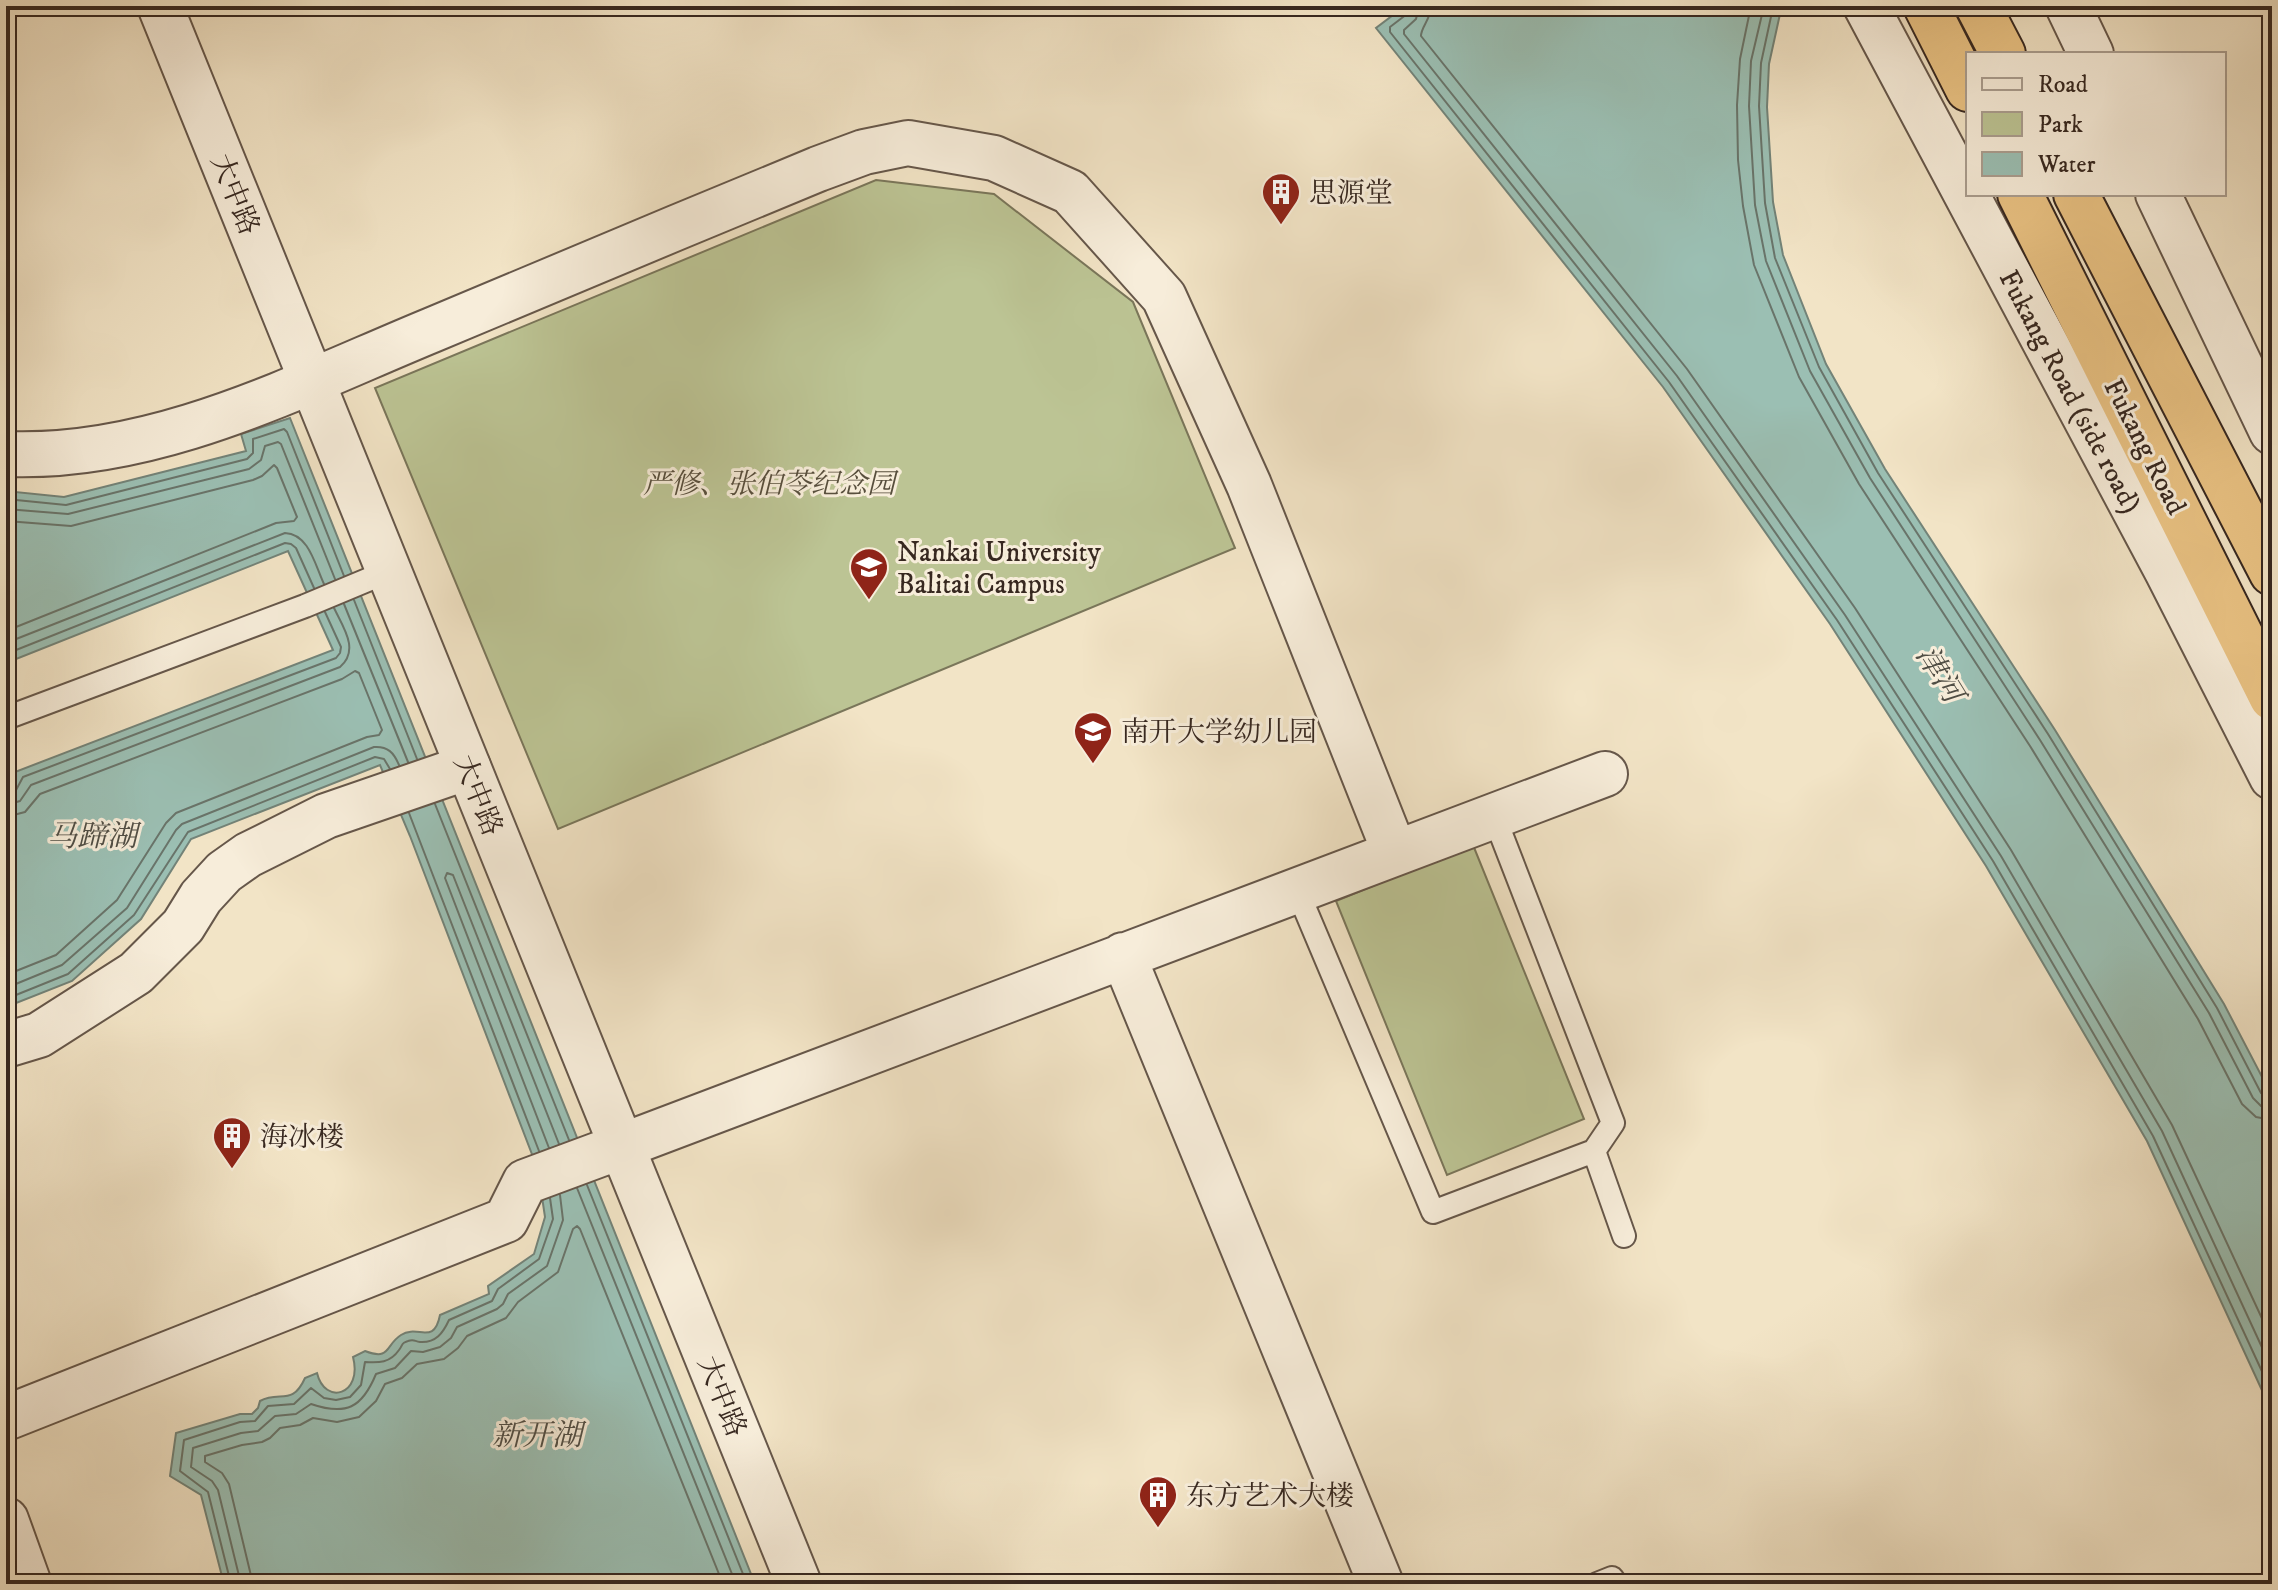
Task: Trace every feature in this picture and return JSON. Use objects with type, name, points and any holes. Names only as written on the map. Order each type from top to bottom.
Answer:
[{"type":"highway","points":[[1926,6],[1966,85]]},
{"type":"highway","points":[[1978,6],[2002,52]]},
{"type":"highway","name":"Fukang Road","points":[[2021,196],[2272,698]]},
{"type":"highway","name":"Fukang Road","points":[[2077,196],[2272,573]]},
{"type":"street","name":"大中路","points":[[160,6],[311,380],[378,575],[455,772],[609,1150],[799,1584]]},
{"type":"street","name":"Fukang Road (side road)","points":[[1866,6],[1966,193]]},
{"type":"street","points":[[2068,6],[2090,52]]},
{"type":"street","points":[[6,454],[54,455],[123,445],[202,424],[864,152],[908,143],[994,158],[1070,192],[1164,297],[1249,485],[1395,853]]},
{"type":"street","name":"Fukang Road (side road)","points":[[1967,196],[2160,557],[2272,777]]},
{"type":"street","points":[[2159,196],[2272,432]]},
{"type":"street","points":[[6,1045],[39,1035],[136,973],[183,926],[201,897],[224,872],[248,855],[326,816],[455,772]]},
{"type":"street","points":[[6,1418],[506,1220],[525,1182],[1605,774]]},
{"type":"street","points":[[1123,955],[1381,1584]]},
{"type":"street","points":[[6,1520],[29,1584]]},
{"type":"lane","points":[[6,718],[305,606],[378,575]]},
{"type":"lane","points":[[1297,890],[1433,1212],[1594,1151],[1613,1123],[1494,816]]},
{"type":"lane","points":[[1594,1151],[1624,1236]]},
{"type":"lane","points":[[1597,1584],[1612,1578],[1616,1584]]},
{"type":"green space","name":"严修、张伯苓纪念园","points":[[876,180],[994,194],[1133,302],[1235,548],[558,829],[375,388]]},
{"type":"green space","points":[[1473,845],[1584,1119],[1447,1175],[1336,901]]},
{"type":"water","name":"津河","points":[[1405,6],[1786,6],[1780,14],[1769,64],[1767,107],[1773,202],[1783,255],[1826,364],[1885,469],[2055,730],[2224,1004],[2272,1096],[2272,1412],[2147,1141],[1986,866],[1830,624],[1663,387],[1376,28]]},
{"type":"water","name":"新开湖","points":[[290,418],[755,1584],[224,1584],[201,1495],[170,1476],[176,1433],[240,1414],[252,1414],[260,1401],[290,1395],[305,1378],[317,1373],[327,1390],[342,1392],[353,1380],[353,1357],[365,1351],[384,1353],[407,1332],[430,1332],[434,1330],[440,1315],[489,1294],[488,1286],[534,1254],[545,1217],[538,1170],[380,765],[191,839],[141,919],[72,981],[6,1007],[6,796],[15,772],[333,650],[288,551],[6,663],[6,491],[64,497],[246,451],[241,434]]},
{"type":"place","name":"思源堂","points":[[1281,226]]},
{"type":"place","name":"Nankai University Balitai Campus","points":[[869,601]]},
{"type":"place","name":"南开大学幼儿园","points":[[1093,765]]},
{"type":"place","name":"海冰楼","points":[[232,1170]]},
{"type":"place","name":"东方艺术大楼","points":[[1158,1529]]},
{"type":"water label","name":"马蹄湖","points":[[92,836]]}]
